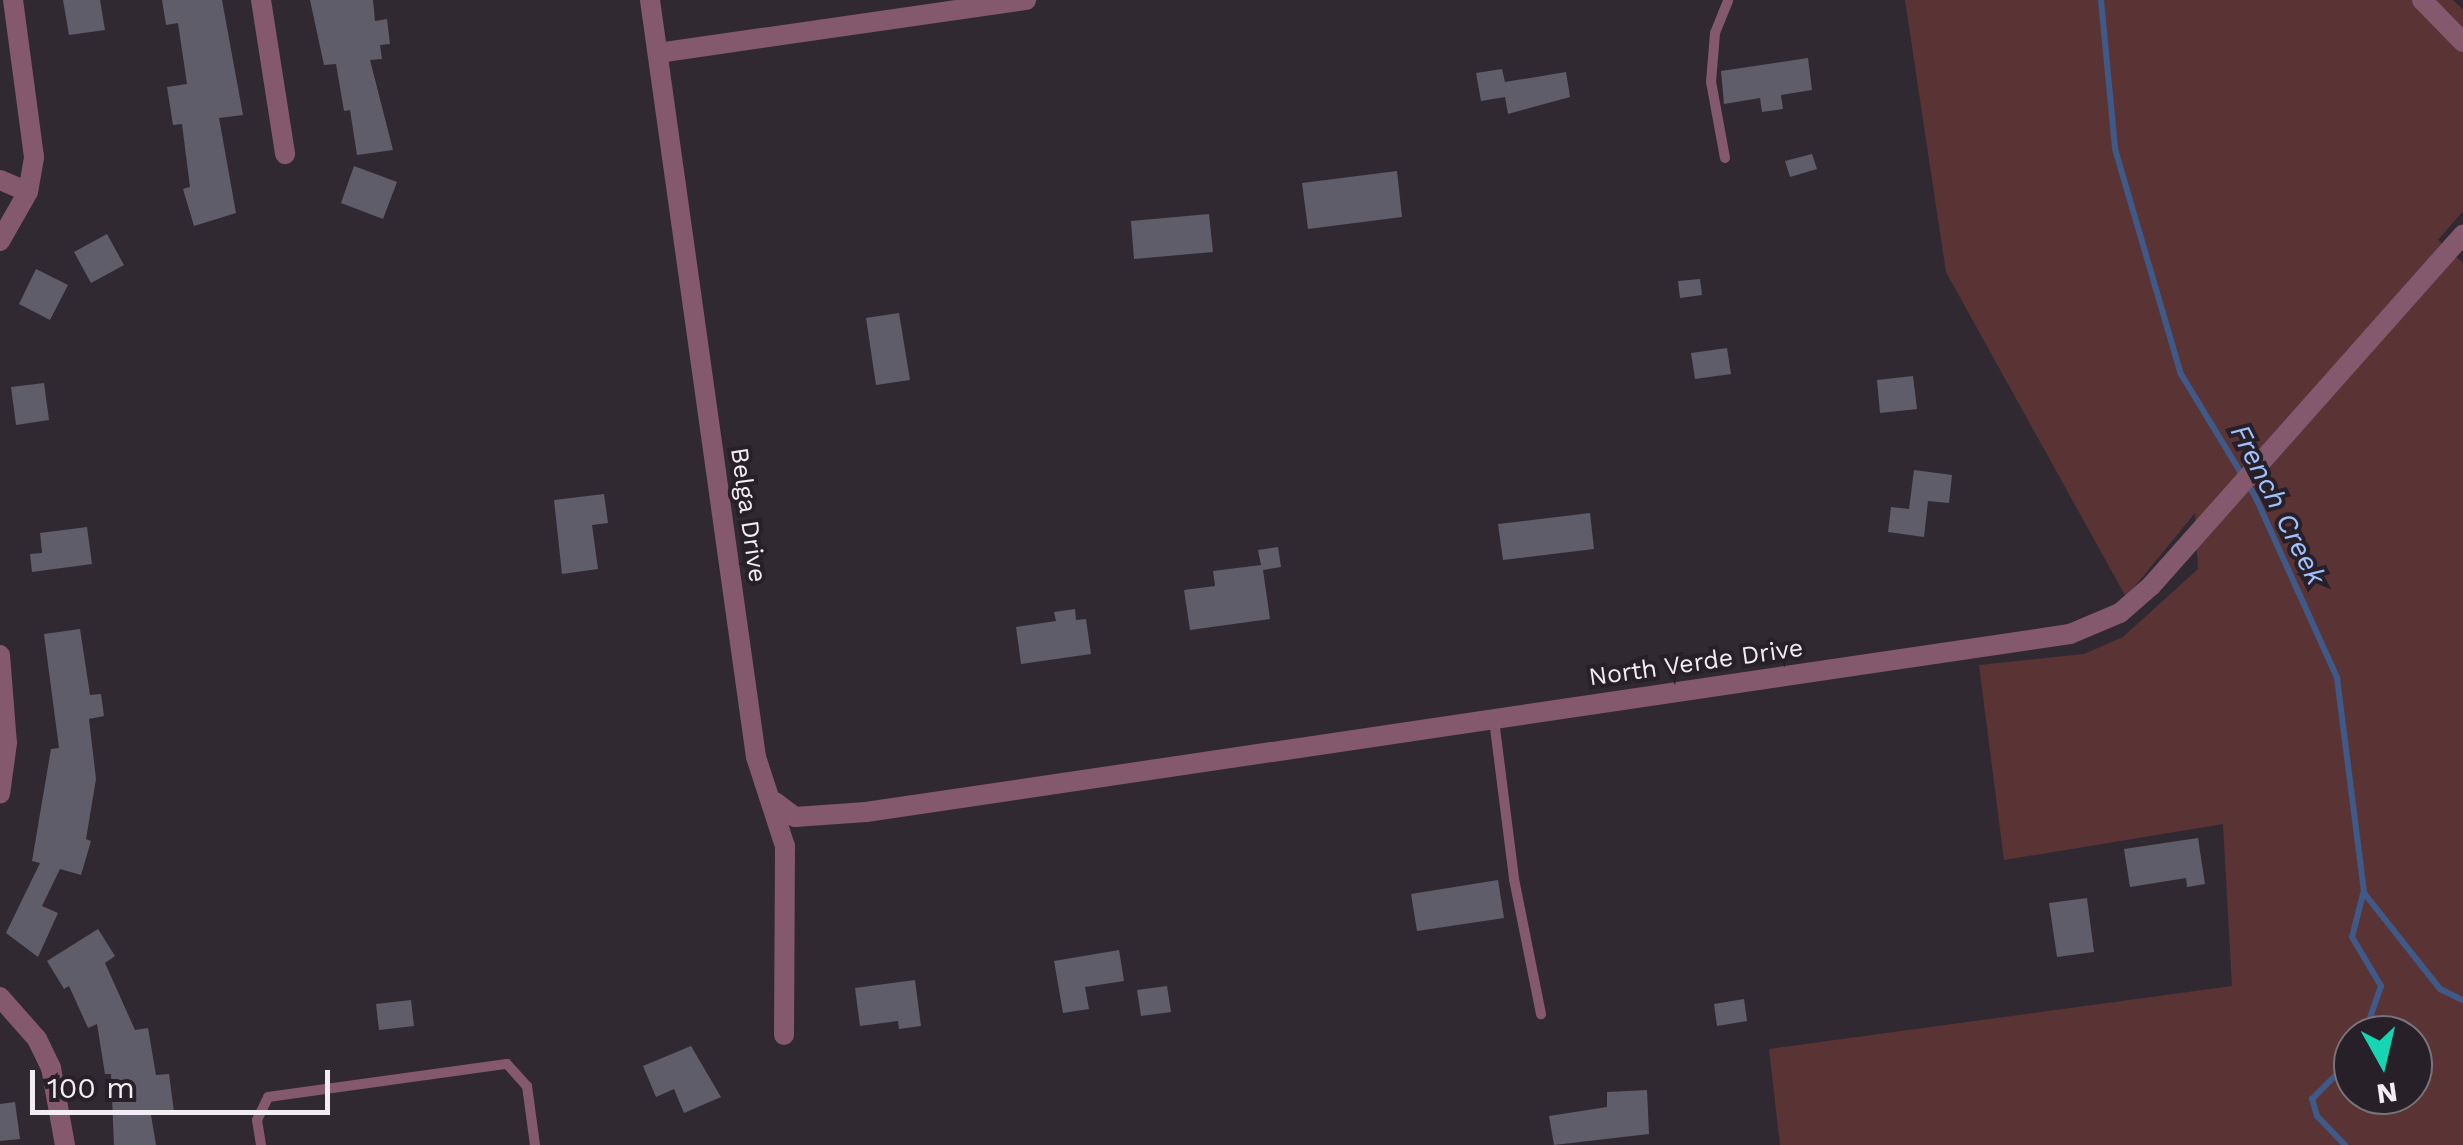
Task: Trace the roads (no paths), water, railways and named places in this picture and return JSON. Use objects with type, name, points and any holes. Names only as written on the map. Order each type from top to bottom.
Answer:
[{"type":"street","points":[[0,241],[28,192],[34,157],[13,0]]},
{"type":"street","points":[[260,0],[285,154]]},
{"type":"street","name":"Belga Drive","points":[[650,0],[756,757],[774,802],[785,846],[784,1035]]},
{"type":"street","points":[[658,52],[1026,0]]},
{"type":"street","points":[[2422,0],[2463,42]]},
{"type":"street","points":[[0,180],[28,192]]},
{"type":"street","name":"North Verde Drive","points":[[774,802],[795,817],[866,812],[2070,634],[2120,612],[2185,548],[2463,236]]},
{"type":"street","points":[[0,655],[7,742],[0,794]]},
{"type":"street","points":[[0,997],[37,1039],[51,1068],[65,1145]]},
{"type":"lane","points":[[1726,158],[1711,82],[1714,32],[1728,0]]},
{"type":"lane","points":[[1494,719],[1514,879],[1541,1014]]},
{"type":"lane","points":[[261,1145],[257,1120],[268,1097],[507,1064],[527,1086],[535,1145]]},
{"type":"waterway","name":"French Creek","points":[[2101,0],[2115,149],[2181,374],[2255,496],[2337,678],[2364,893],[2440,989],[2463,1000]]},
{"type":"waterway","points":[[2363,894],[2352,937],[2381,986],[2371,1015]]},
{"type":"waterway","points":[[2333,1078],[2312,1099],[2317,1116],[2345,1145]]}]
